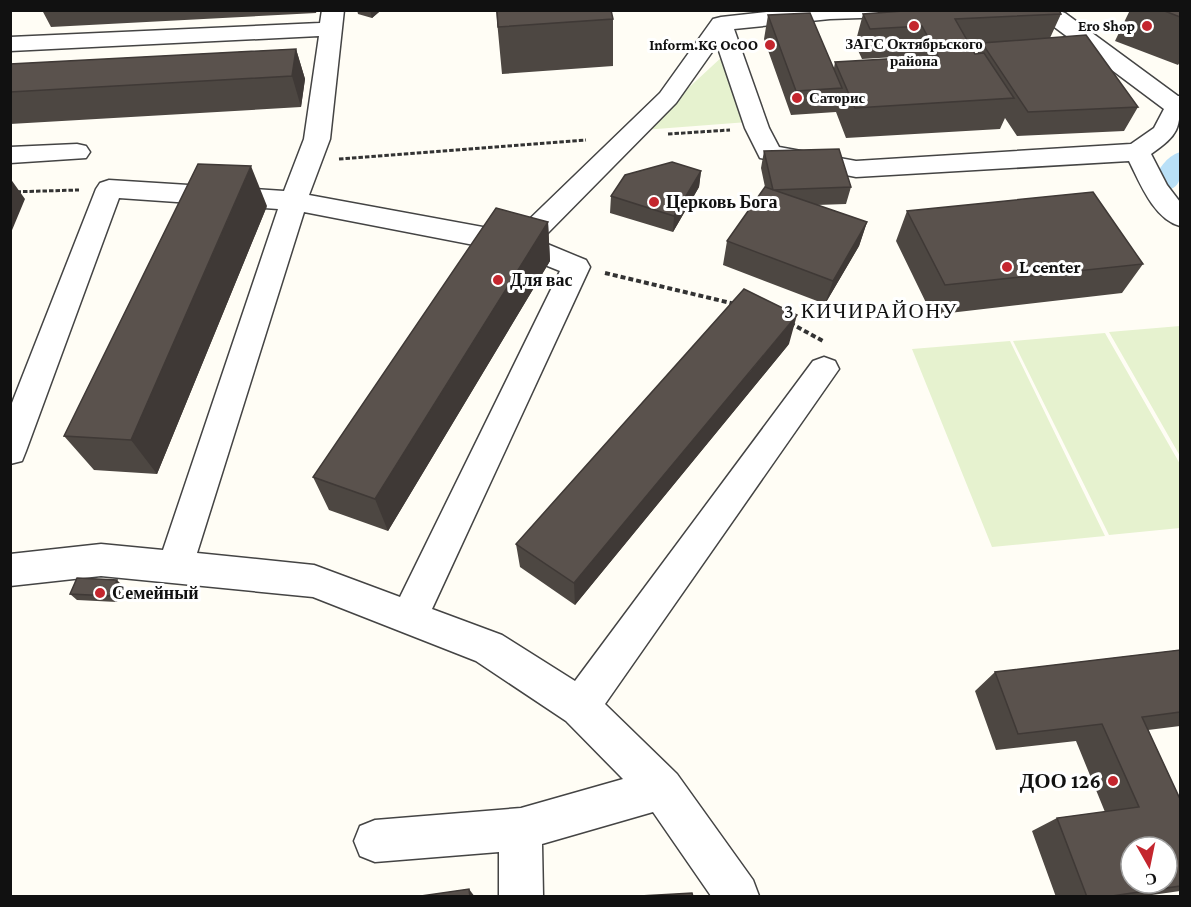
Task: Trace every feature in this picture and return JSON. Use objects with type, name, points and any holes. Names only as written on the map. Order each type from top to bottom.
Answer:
[{"type":"lane","points":[[521,244],[668,98],[721,24],[831,11],[890,10]]},
{"type":"lane","points":[[721,24],[757,128],[769,152],[856,169],[1137,152],[1164,133],[1179,105],[1057,18],[1035,10]]},
{"type":"lane","points":[[10,44],[331,20],[317,139],[294,201],[175,567]]},
{"type":"lane","points":[[10,155],[77,152]]},
{"type":"lane","points":[[1137,152],[1160,195],[1180,217]]},
{"type":"lane","points":[[10,451],[109,189],[294,201],[521,244],[576,267],[409,617]]},
{"type":"lane","points":[[580,707],[824,369]]},
{"type":"lane","points":[[10,570],[101,560],[314,581],[489,648],[580,707],[662,789],[737,897]]},
{"type":"lane","points":[[375,841],[521,828],[662,789]]},
{"type":"lane","points":[[521,828],[521,897]]},
{"type":"path","points":[[310,161],[757,128]]},
{"type":"path","points":[[10,192],[109,189]]},
{"type":"path","points":[[576,267],[743,305]]},
{"type":"path","points":[[784,321],[841,350],[824,369]]},
{"type":"green space","points":[[724,55],[748,122],[643,130]]},
{"type":"green space","points":[[1180,326],[1180,456],[1109,332]]},
{"type":"green space","points":[[1105,333],[1180,464],[1180,528],[1109,535],[1013,341]]},
{"type":"green space","points":[[1010,341],[1105,536],[992,547],[912,349]]},
{"type":"building","points":[[497,10],[611,10],[613,19],[498,27]]},
{"type":"building","points":[[903,10],[1059,10],[1061,14],[955,19],[975,54],[984,53],[1014,98],[855,108],[835,62],[938,56],[922,26],[870,29],[863,14]]},
{"type":"building","points":[[1162,10],[1180,10],[1180,17]]},
{"type":"building","points":[[810,13],[842,88],[796,91],[768,15]]},
{"type":"building","points":[[1086,35],[1138,107],[1028,112],[982,43]]},
{"type":"building","points":[[296,49],[292,76],[10,92],[10,64]]},
{"type":"building","points":[[839,149],[851,187],[773,190],[764,151]]},
{"type":"building","points":[[672,162],[701,171],[674,216],[611,196],[625,175]]},
{"type":"building","points":[[198,164],[251,166],[131,440],[64,436]]},
{"type":"building","points":[[765,187],[867,222],[833,281],[727,241]]},
{"type":"building","points":[[1093,192],[1143,264],[945,285],[907,211]]},
{"type":"building","points":[[496,208],[548,222],[375,499],[313,477]]},
{"type":"building","points":[[744,289],[797,315],[574,583],[516,544]]},
{"type":"building","points":[[77,578],[117,580],[110,596],[70,594]]},
{"type":"building","points":[[1180,650],[1180,712],[1142,717],[1180,799],[1180,886],[1179,835],[1119,835],[1119,895],[1087,897],[1057,818],[1139,807],[1102,724],[1018,734],[995,672]]},
{"type":"building","points":[[469,889],[470,897],[414,897]]},
{"type":"building","points":[[692,893],[693,897],[622,897]]},
{"type":"waterway","points":[[1165,182],[1180,161]]},
{"type":"place","name":"ЗАГС Октябрьского района","points":[[914,26]]},
{"type":"place","name":"Ero Shop","points":[[1147,26]]},
{"type":"place","name":"Inform.KG OcOO","points":[[770,45]]},
{"type":"place","name":"Саторис","points":[[797,98]]},
{"type":"place","name":"Церковь Бога","points":[[654,202]]},
{"type":"place","name":"L center","points":[[1007,267]]},
{"type":"place","name":"Для вас","points":[[498,280]]},
{"type":"place","name":"Семейный","points":[[100,593]]},
{"type":"place","name":"ДОО 126","points":[[1113,781]]},
{"type":"district","name":"3 КИЧИРАЙОНУ","points":[[871,311]]}]
